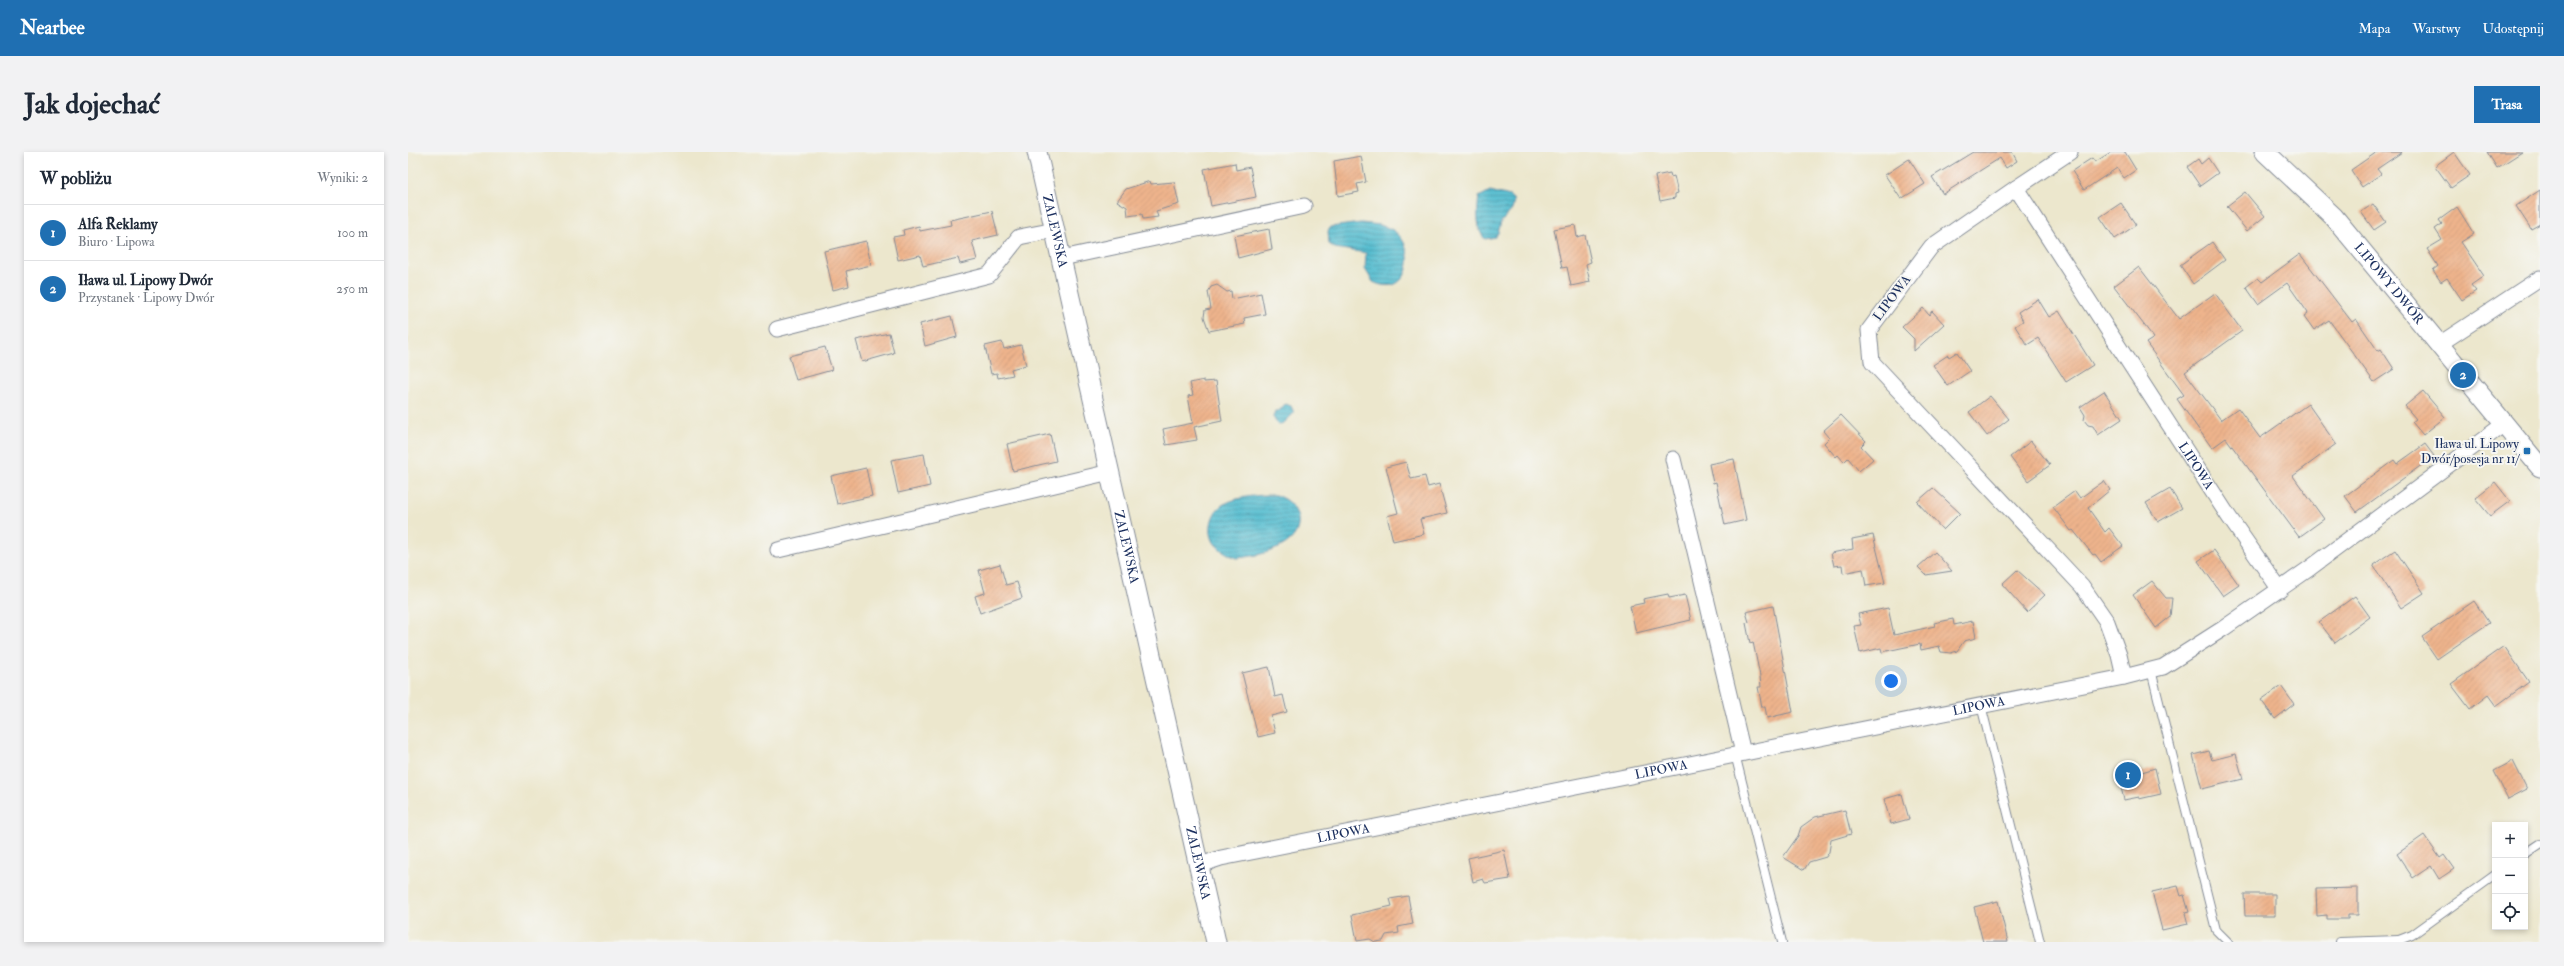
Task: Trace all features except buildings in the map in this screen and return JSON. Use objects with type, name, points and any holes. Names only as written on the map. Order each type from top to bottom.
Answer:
[{"type":"street","name":"ZALEWSKA","points":[[1038,152],[1200,865],[1216,942]]},
{"type":"street","name":"LIPOWA","points":[[2070,152],[1931,247],[1869,330],[1872,362],[2082,586],[2107,622],[2119,655],[2124,677]]},
{"type":"street","name":"LIPOWY DWÓR","points":[[2265,152],[2334,217],[2540,467]]},
{"type":"street","name":"LIPOWA","points":[[1200,865],[1221,858],[2124,677],[2163,667],[2280,590],[2229,517],[2016,188]]},
{"type":"street","points":[[1062,258],[1304,206]]},
{"type":"street","points":[[777,329],[989,275],[1019,237],[1055,230]]},
{"type":"street","points":[[2438,345],[2540,278]]},
{"type":"street","points":[[2280,590],[2504,424]]},
{"type":"street","points":[[1673,459],[1739,754]]},
{"type":"street","points":[[778,550],[1110,472]]},
{"type":"lane","points":[[2151,670],[2216,930],[2228,942]]},
{"type":"lane","points":[[1981,705],[2040,942]]},
{"type":"lane","points":[[1739,754],[1782,942]]},
{"type":"lane","points":[[2528,852],[2540,844]]},
{"type":"lane","points":[[2340,942],[2399,941],[2412,935],[2492,877]]},
{"type":"water","points":[[1490,191],[1510,196],[1514,200],[1512,210],[1501,222],[1498,233],[1495,237],[1485,239],[1480,231],[1478,202],[1479,197]]},
{"type":"water","points":[[1361,223],[1386,227],[1397,234],[1404,243],[1408,255],[1408,266],[1404,276],[1397,283],[1386,286],[1373,282],[1365,269],[1366,253],[1335,248],[1329,244],[1328,231],[1331,227]]},
{"type":"water","points":[[1285,404],[1291,406],[1294,413],[1285,422],[1278,425],[1273,417],[1275,411],[1279,411]]},
{"type":"water","points":[[1275,495],[1291,504],[1298,518],[1296,533],[1290,540],[1282,546],[1266,553],[1236,558],[1223,551],[1216,545],[1211,535],[1211,523],[1220,507],[1230,501],[1243,498]]},
{"type":"place","name":"Iława ul. Lipowy Dwór","points":[[2463,375]]},
{"type":"place","name":"Iława ul. Lipowy Dwór/posesja nr 11/","points":[[2527,451]]},
{"type":"place","name":"Alfa Reklamy","points":[[2128,775]]}]
